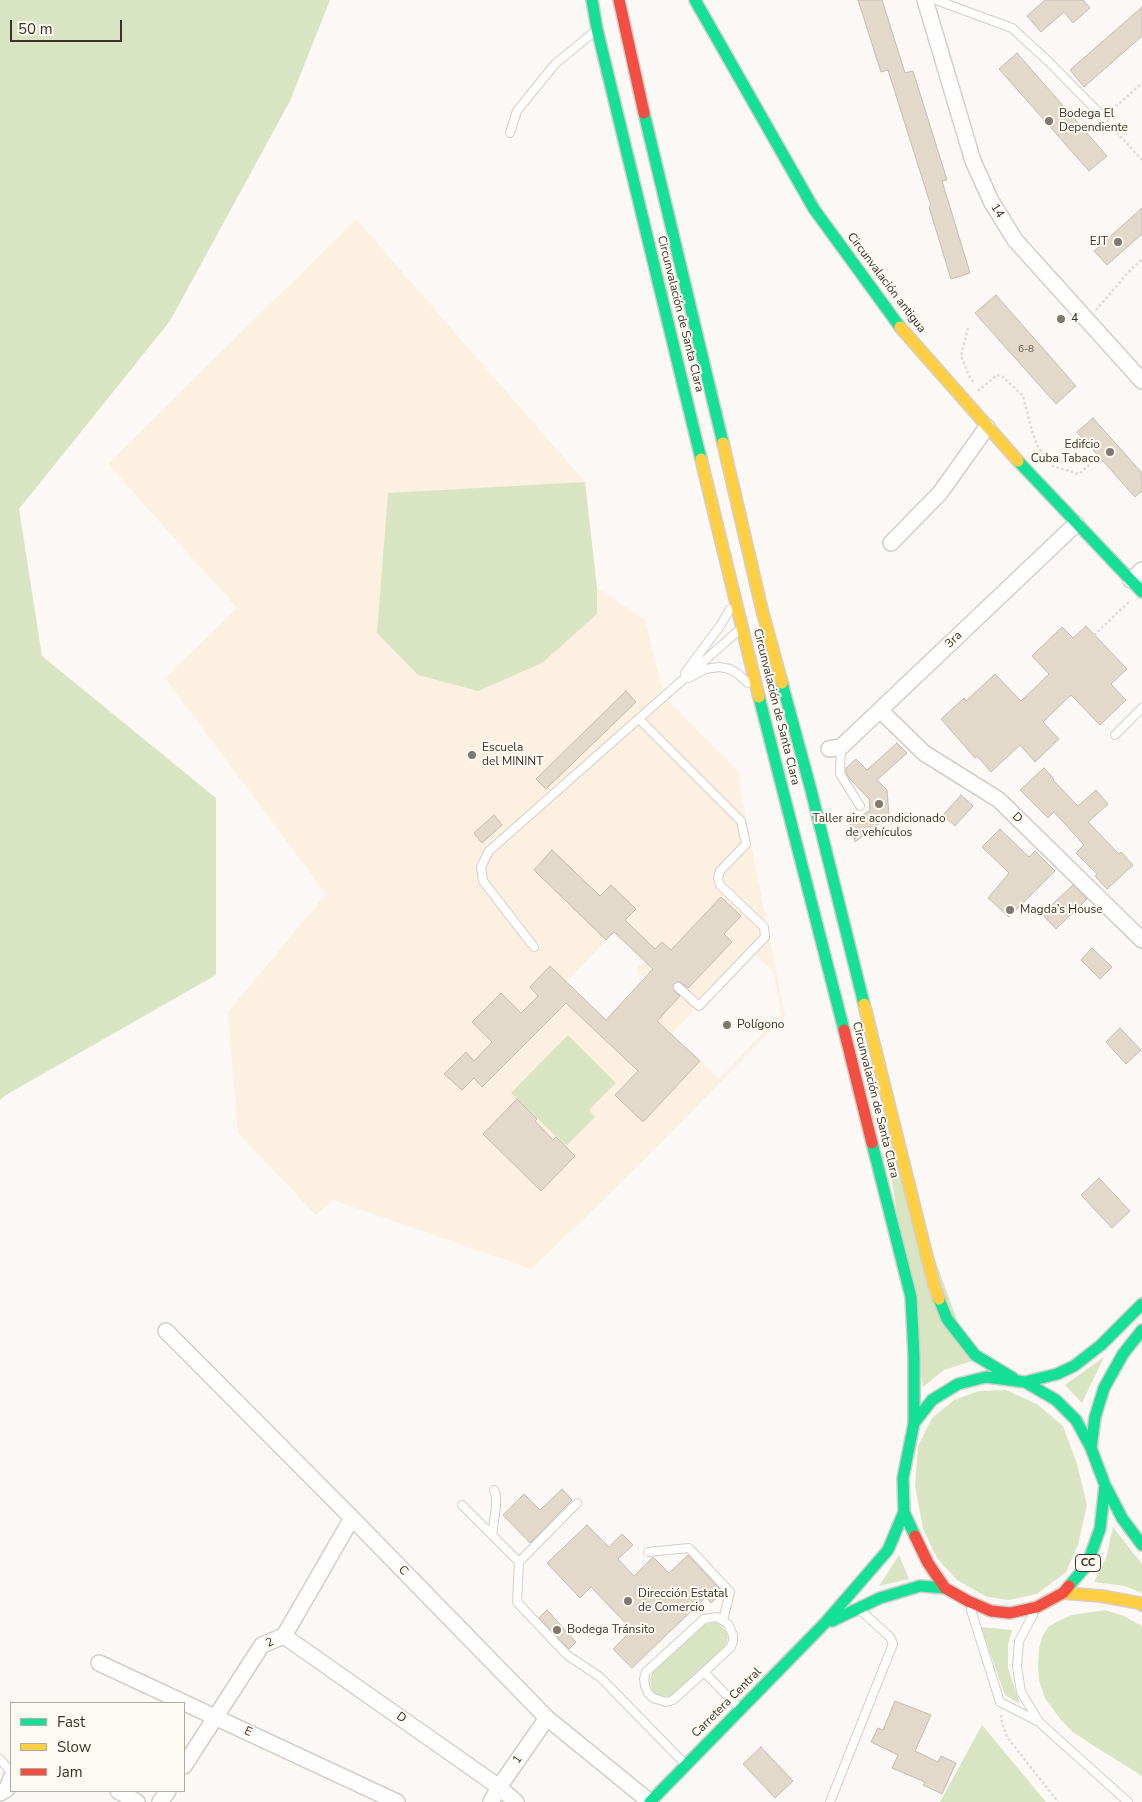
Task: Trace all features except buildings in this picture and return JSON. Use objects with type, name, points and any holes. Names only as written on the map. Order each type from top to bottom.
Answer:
[{"type":"main road","name":"Circunvalación de Santa Clara","points":[[592,0],[597,29],[735,601],[745,625],[758,694],[911,1296],[914,1356],[914,1422]]},
{"type":"main road","name":"Circunvalación de Santa Clara","points":[[619,0],[758,613],[811,790],[934,1285],[948,1319],[975,1355],[1020,1381]]},
{"type":"main road","points":[[622,18],[631,0]]},
{"type":"main road","name":"Circunvalación antigua","points":[[695,0],[814,210],[895,321],[987,427],[1076,524],[1139,588]]},
{"type":"main road","name":"CC","points":[[1020,1381],[1056,1400],[1076,1420],[1091,1448],[1104,1485],[1100,1529],[1087,1565],[1063,1594],[1037,1607],[1010,1613],[991,1611],[945,1588],[928,1563],[904,1512],[903,1478],[914,1422],[932,1400],[958,1384],[986,1377],[1020,1381],[1057,1374],[1074,1366],[1101,1345],[1142,1304]]},
{"type":"main road","name":"CC","points":[[1091,1448],[1095,1417],[1104,1388],[1123,1354],[1142,1330]]},
{"type":"main road","points":[[1104,1485],[1122,1518],[1142,1545]]},
{"type":"main road","name":"Carretera Central","points":[[650,1802],[824,1624],[888,1550],[904,1512]]},
{"type":"main road","name":"Carretera Central","points":[[824,1624],[880,1598],[920,1586],[945,1588]]},
{"type":"main road","points":[[1063,1594],[1101,1596],[1142,1605]]},
{"type":"street","name":"14","points":[[925,0],[973,161],[991,201],[1015,240],[1142,381]]},
{"type":"street","points":[[892,543],[940,493],[987,427]]},
{"type":"street","name":"3ra","points":[[835,748],[880,711],[1076,524]]},
{"type":"street","points":[[1139,588],[1142,570]]},
{"type":"street","name":"D","points":[[880,711],[924,753],[998,800],[1142,940]]},
{"type":"street","name":"C","points":[[166,1331],[547,1718],[650,1802]]},
{"type":"street","name":"2","points":[[185,1764],[262,1645],[284,1636],[352,1518]]},
{"type":"street","name":"D","points":[[284,1636],[499,1787],[516,1802]]},
{"type":"street","name":"E","points":[[99,1663],[184,1702]]},
{"type":"street","name":"E","points":[[185,1703],[397,1802]]},
{"type":"street","name":"1","points":[[491,1802],[499,1787],[547,1718]]},
{"type":"street","points":[[0,1793],[7,1789],[10,1781]]},
{"type":"street","points":[[120,1792],[137,1802]]},
{"type":"lane","points":[[936,0],[1012,28],[1048,61],[1104,118]]},
{"type":"lane","points":[[510,133],[517,111],[555,64],[597,29]]},
{"type":"lane","points":[[675,685],[720,626],[735,601]]},
{"type":"lane","points":[[534,947],[483,881],[481,867],[489,851],[745,625]]},
{"type":"lane","points":[[675,685],[705,669],[730,669],[738,674],[758,694]]},
{"type":"lane","points":[[1115,734],[1142,708]]},
{"type":"lane","points":[[638,719],[741,821],[746,844],[720,871],[718,878],[720,885],[764,927],[765,937],[699,1006],[678,987]]},
{"type":"lane","points":[[835,748],[840,774],[860,806]]},
{"type":"lane","points":[[492,1535],[496,1507],[494,1490]]},
{"type":"lane","points":[[578,1504],[519,1562],[517,1602],[567,1655],[600,1677],[686,1765]]},
{"type":"lane","points":[[462,1505],[519,1562]]},
{"type":"lane","points":[[648,1552],[689,1548],[730,1592],[723,1620]]},
{"type":"lane","points":[[968,1601],[1000,1702],[1039,1722],[1128,1802]]},
{"type":"lane","points":[[1037,1607],[1019,1641],[1016,1667],[1022,1692],[1039,1722]]},
{"type":"lane","points":[[830,1802],[893,1644],[890,1637],[858,1608]]},
{"type":"lane","points":[[711,1617],[723,1620],[728,1624],[733,1635],[731,1647],[704,1672],[673,1700],[666,1702],[653,1698],[645,1686],[646,1672],[704,1619],[711,1617]]},
{"type":"lane","points":[[704,1672],[741,1709]]},
{"type":"lane","points":[[0,1760],[10,1771]]},
{"type":"path","points":[[1142,83],[1104,118],[1142,160]]},
{"type":"path","points":[[1088,321],[1126,275],[1142,259]]},
{"type":"path","points":[[968,328],[961,356],[969,376],[979,390]]},
{"type":"path","points":[[971,409],[979,390],[997,375],[1002,376],[1023,396],[1038,447],[1053,466],[1079,474],[1088,465]]},
{"type":"path","points":[[1094,635],[1139,588]]},
{"type":"path","points":[[1000,1702],[1002,1722],[1007,1737],[1058,1802]]},
{"type":"shaded area","name":"Escuela del MININT","points":[[356,219],[585,482],[597,588],[645,620],[664,696],[739,773],[740,789],[785,1016],[648,1156],[532,1269],[333,1200],[316,1215],[238,1133],[228,1012],[326,894],[165,678],[237,608],[108,464]],"holes":[[[614,932],[644,961],[636,970],[645,978],[606,1020],[566,982]],[[752,951],[774,973],[781,1015],[719,1079],[672,1034]]]},
{"type":"green space","points":[[0,0],[330,0],[290,101],[170,321],[19,509],[42,656],[216,798],[216,975],[0,1100]]},
{"type":"green space","points":[[585,482],[597,588],[597,614],[542,663],[478,691],[418,675],[377,633],[388,493]]},
{"type":"green space","points":[[568,1035],[616,1083],[589,1110],[595,1117],[566,1146],[511,1093]]},
{"type":"green space","points":[[882,1114],[972,1361],[944,1370],[923,1387]]},
{"type":"green space","points":[[1104,1357],[1082,1403],[1065,1385]]},
{"type":"green space","points":[[1006,1390],[1037,1404],[1063,1426],[1077,1464],[1087,1505],[1078,1545],[1066,1572],[1037,1594],[1009,1600],[987,1597],[957,1580],[937,1558],[923,1529],[915,1486],[918,1446],[932,1418],[954,1400],[979,1391]]},
{"type":"green space","points":[[1113,1527],[1142,1564],[1142,1593],[1125,1586],[1094,1582],[1106,1558]]},
{"type":"green space","points":[[899,1555],[909,1579],[879,1586]]},
{"type":"green space","points":[[1105,1610],[1124,1616],[1142,1626],[1142,1776],[1073,1732],[1061,1720],[1045,1698],[1039,1681],[1039,1648],[1042,1637],[1048,1627],[1072,1615]]},
{"type":"green space","points":[[714,1622],[727,1632],[728,1637],[725,1648],[675,1695],[664,1697],[655,1694],[650,1680],[653,1671],[703,1625]]},
{"type":"green space","points":[[981,1627],[1012,1630],[1008,1645],[1008,1668],[1020,1704],[1005,1695]]},
{"type":"green space","points":[[982,1725],[1046,1802],[940,1802]]},
{"type":"traffic: fast","points":[[592,0],[597,29],[701,459]]},
{"type":"traffic: fast","points":[[695,0],[814,209],[900,327]]},
{"type":"traffic: fast","points":[[644,113],[723,443]]},
{"type":"traffic: fast","points":[[1018,461],[1142,592]]},
{"type":"traffic: fast","points":[[782,683],[811,790],[864,1004]]},
{"type":"traffic: fast","points":[[759,697],[844,1030]]},
{"type":"traffic: fast","points":[[872,1143],[911,1297],[914,1356],[914,1423],[903,1478],[904,1512],[915,1536]]},
{"type":"traffic: fast","points":[[939,1299],[947,1319],[975,1355],[1013,1378]]},
{"type":"traffic: fast","points":[[1025,1382],[1057,1374],[1074,1366],[1101,1345],[1142,1304]]},
{"type":"traffic: fast","points":[[1091,1448],[1095,1417],[1104,1388],[1123,1354],[1142,1330]]},
{"type":"traffic: fast","points":[[914,1423],[932,1400],[958,1384],[986,1377],[1025,1382],[1056,1400],[1076,1420],[1091,1448],[1105,1485],[1100,1529],[1087,1565],[1069,1586]]},
{"type":"traffic: fast","points":[[1105,1485],[1122,1518],[1142,1545]]},
{"type":"traffic: fast","points":[[650,1802],[824,1624],[888,1550],[904,1512]]},
{"type":"traffic: fast","points":[[832,1621],[880,1598],[920,1586],[945,1588]]},
{"type":"traffic: slow","points":[[900,327],[1018,461]]},
{"type":"traffic: slow","points":[[723,443],[762,610],[782,683]]},
{"type":"traffic: slow","points":[[701,459],[759,697]]},
{"type":"traffic: slow","points":[[864,1004],[939,1299]]},
{"type":"traffic: slow","points":[[1063,1593],[1101,1596],[1142,1605]]},
{"type":"traffic: jam","points":[[619,0],[644,113]]},
{"type":"traffic: jam","points":[[844,1030],[872,1143]]},
{"type":"traffic: jam","points":[[915,1536],[928,1563],[945,1588],[991,1611],[1010,1613],[1037,1607],[1063,1593],[1069,1586]]},
{"type":"place","name":"Bodega El Dependiente","points":[[1049,121]]},
{"type":"place","name":"EJT","points":[[1118,242]]},
{"type":"place","name":"4","points":[[1061,319]]},
{"type":"place","name":"Edifcio Cuba Tabaco","points":[[1110,452]]},
{"type":"place","name":"Escuela del MININT","points":[[472,755]]},
{"type":"place","name":"Taller aire acondicionado de vehículos","points":[[879,804]]},
{"type":"place","name":"Magda’s House","points":[[1010,910]]},
{"type":"place","name":"Polígono","points":[[727,1025]]},
{"type":"place","name":"Dirección Estatal de Comercio","points":[[628,1601]]},
{"type":"place","name":"Bodega Tránsito","points":[[557,1630]]}]
